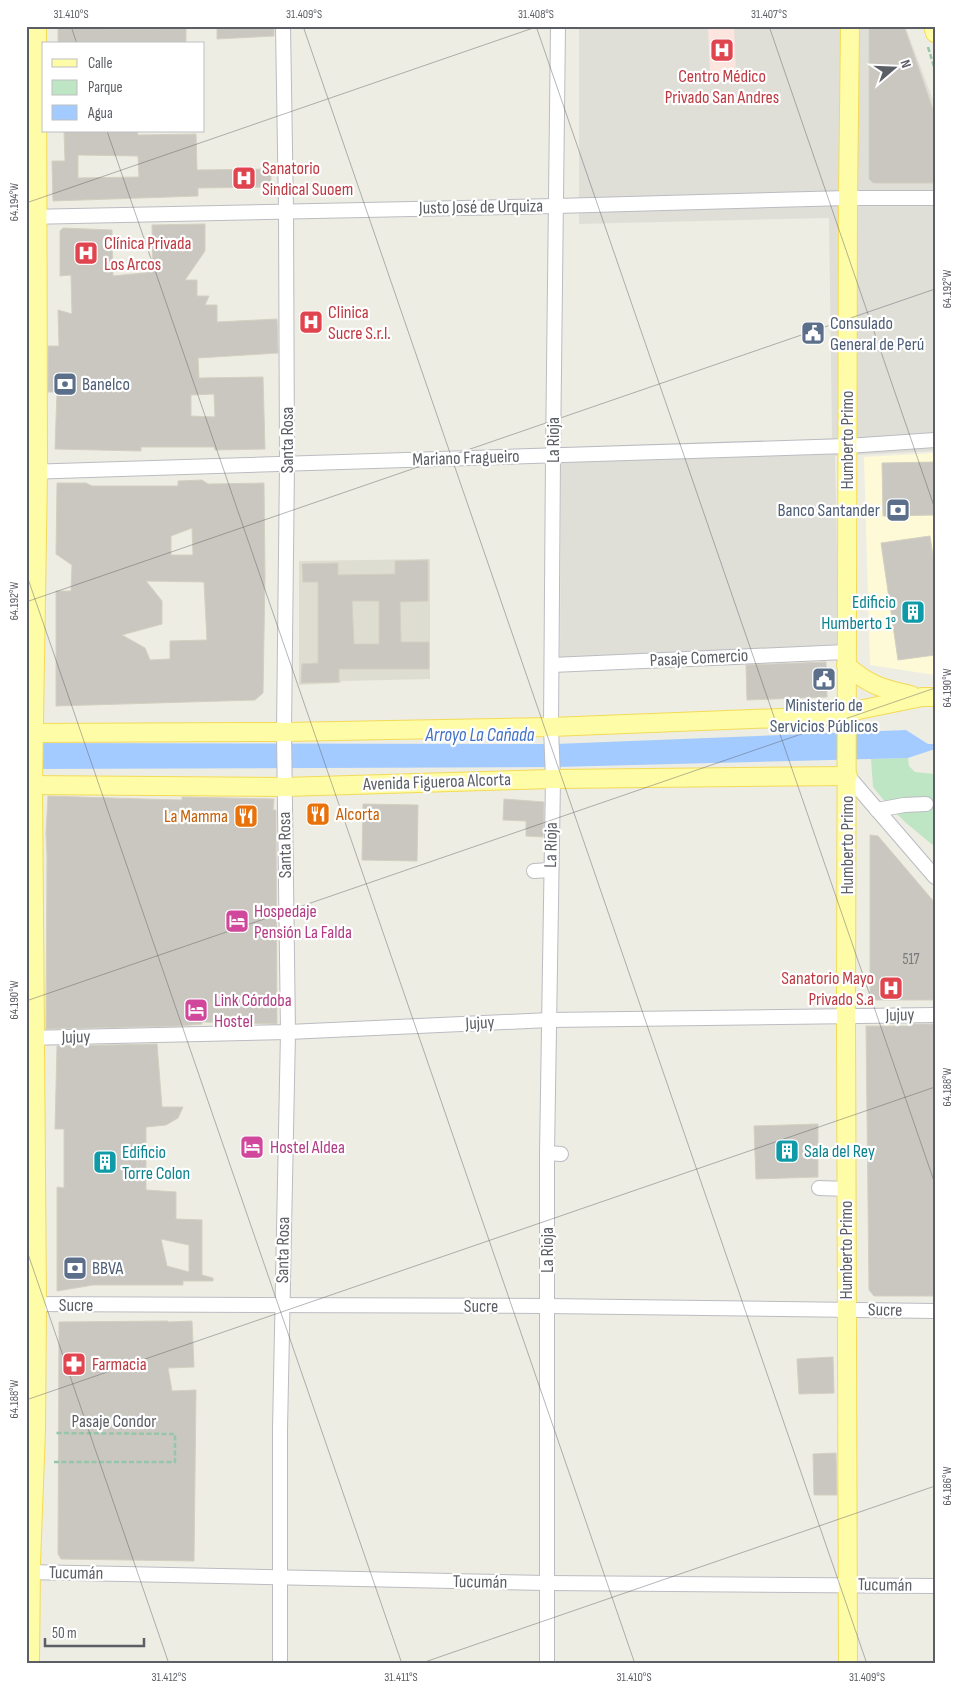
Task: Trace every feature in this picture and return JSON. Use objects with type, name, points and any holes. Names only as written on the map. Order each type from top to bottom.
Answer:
[{"type":"main road","points":[[30,1664],[28,1572],[36,1438],[31,1304],[30,733],[32,217],[37,26]]},
{"type":"main road","name":"Humberto Primo","points":[[848,1664],[846,1016],[848,776],[846,658],[850,26]]},
{"type":"main road","points":[[933,26],[935,33]]},
{"type":"main road","points":[[846,658],[861,678],[879,688],[928,697]]},
{"type":"main road","points":[[30,733],[284,732],[552,727],[829,716],[928,697]]},
{"type":"main road","name":"Avenida Figueroa Alcorta","points":[[30,785],[284,787],[553,779],[848,776]]},
{"type":"street","name":"Santa Rosa","points":[[280,1664],[282,1305],[288,1032],[284,787],[287,464],[283,26]]},
{"type":"street","name":"La Rioja","points":[[547,1664],[546,1306],[554,1153],[549,1020],[553,779],[553,455],[558,26]]},
{"type":"street","name":"Justo José de Urquiza","points":[[32,217],[848,198],[935,198]]},
{"type":"street","name":"Mariano Fragueiro","points":[[32,472],[847,446],[935,440]]},
{"type":"street","name":"Pasaje Comercio","points":[[552,665],[846,658]]},
{"type":"street","points":[[848,776],[935,877]]},
{"type":"street","points":[[877,810],[904,805],[926,804]]},
{"type":"street","points":[[534,871],[551,870]]},
{"type":"street","name":"Jujuy","points":[[31,1038],[288,1032],[549,1020],[935,1015]]},
{"type":"street","points":[[819,1188],[846,1189]]},
{"type":"street","name":"Sucre","points":[[31,1304],[546,1306],[935,1311]]},
{"type":"street","name":"Tucumán","points":[[28,1572],[547,1583],[935,1586]]},
{"type":"path","name":"Pasaje Condor","points":[[54,1433],[175,1434],[175,1462],[54,1462]]},
{"type":"shaded area","points":[[579,26],[905,26],[935,105],[935,451],[835,456],[839,645],[560,658],[561,461],[832,438],[829,218],[579,224]]},
{"type":"shaded area","name":"Centro Médico Privado San Andres","points":[[708,26],[734,26],[736,74],[710,75]]},
{"type":"shaded area","points":[[935,453],[935,675],[870,665],[864,457]]},
{"type":"shaded area","points":[[430,559],[430,679],[342,681],[340,683],[299,685],[299,561]]},
{"type":"green space","points":[[908,758],[909,766],[915,772],[935,774],[935,847],[905,822],[873,787],[871,759]]},
{"type":"water","points":[[906,730],[928,744],[935,744],[935,749],[908,758],[556,767],[26,769],[26,743],[555,744]]},
{"type":"building","points":[[65,26],[106,26],[106,29],[158,29],[159,26],[186,26],[186,42],[58,42],[58,28],[65,29]]},
{"type":"building","points":[[217,26],[274,26],[274,36],[217,39]]},
{"type":"building","points":[[869,26],[904,26],[935,115],[935,183],[873,183],[869,179]]},
{"type":"building","points":[[64,132],[137,132],[138,135],[196,134],[197,170],[271,169],[271,187],[198,188],[198,196],[53,201],[52,161],[65,161]],"holes":[[[78,155],[138,156],[139,177],[78,178]]]},
{"type":"building","points":[[205,224],[205,251],[185,280],[197,280],[197,296],[209,296],[205,305],[217,305],[217,322],[277,319],[278,353],[198,358],[199,378],[263,377],[265,449],[215,450],[214,447],[141,447],[141,451],[55,449],[57,392],[48,392],[48,346],[59,346],[58,310],[72,314],[71,275],[60,276],[60,231],[63,228],[112,230],[113,276],[153,272],[152,225]],"holes":[[[214,394],[215,417],[191,416],[191,395]]]},
{"type":"building","points":[[935,462],[935,515],[883,516],[882,463]]},
{"type":"building","points":[[202,480],[208,484],[264,483],[263,693],[255,700],[56,706],[56,591],[71,591],[72,565],[56,554],[57,483],[86,483],[92,486],[178,486],[178,481]],"holes":[[[192,528],[193,555],[171,555],[171,536]],[[146,581],[204,582],[207,640],[170,641],[170,659],[150,660],[145,648],[122,635],[162,624],[162,601]]]},
{"type":"building","name":"Edificio Humberto 1°","points":[[930,536],[935,569],[935,655],[898,660],[881,543]]},
{"type":"building","points":[[428,560],[428,601],[400,602],[401,642],[429,642],[429,669],[339,669],[339,682],[301,683],[302,664],[318,663],[318,582],[303,582],[302,564],[338,563],[338,575],[395,574],[395,561]],"holes":[[[352,601],[379,601],[379,644],[354,644]]]},
{"type":"building","points":[[826,662],[827,697],[747,700],[746,665]]},
{"type":"building","points":[[48,796],[182,800],[182,797],[274,799],[273,810],[276,810],[277,1024],[202,1022],[202,1024],[179,1026],[46,1029],[46,833]]},
{"type":"building","points":[[504,799],[544,802],[543,837],[526,836],[526,821],[503,820]]},
{"type":"building","points":[[363,804],[418,805],[417,861],[362,860]]},
{"type":"building","points":[[870,835],[878,836],[935,903],[935,1000],[870,1000]]},
{"type":"building","points":[[909,1024],[935,1024],[935,1296],[874,1296],[869,1290],[866,1026],[911,1026]]},
{"type":"building","points":[[157,1044],[162,1107],[183,1107],[178,1118],[166,1125],[146,1127],[146,1190],[176,1192],[176,1219],[202,1220],[202,1275],[213,1278],[213,1281],[183,1281],[183,1285],[93,1285],[57,1291],[57,1187],[64,1188],[64,1129],[55,1129],[57,1046]],"holes":[[[161,1239],[189,1245],[189,1272],[167,1266]]]},
{"type":"building","name":"Sala del Rey","points":[[818,1124],[818,1177],[756,1179],[754,1126]]},
{"type":"building","points":[[192,1321],[194,1367],[168,1368],[172,1391],[196,1390],[194,1561],[61,1559],[58,1554],[59,1322]]},
{"type":"building","points":[[833,1357],[834,1393],[799,1394],[797,1359]]},
{"type":"building","points":[[836,1453],[837,1495],[814,1495],[813,1454]]},
{"type":"place","name":"Centro Médico Privado San Andres","points":[[722,50]]},
{"type":"place","name":"Sanatorio Sindical Suoem","points":[[244,178]]},
{"type":"place","name":"Clínica Privada Los Arcos","points":[[86,253]]},
{"type":"place","name":"Clinica Sucre S.r.l.","points":[[311,322]]},
{"type":"place","name":"Consulado General de Perú","points":[[813,333]]},
{"type":"place","name":"Banelco","points":[[65,384]]},
{"type":"place","name":"Banco Santander","points":[[898,510]]},
{"type":"place","name":"Edificio Humberto 1°","points":[[913,612]]},
{"type":"place","name":"Ministerio de Servicios Públicos","points":[[824,679]]},
{"type":"place","name":"Alcorta","points":[[318,814]]},
{"type":"place","name":"La Mamma","points":[[246,816]]},
{"type":"place","name":"Hospedaje Pensión La Falda","points":[[237,921]]},
{"type":"place","name":"Sanatorio Mayo Privado S.a","points":[[891,988]]},
{"type":"place","name":"Link Córdoba Hostel","points":[[196,1010]]},
{"type":"place","name":"Hostel Aldea","points":[[252,1147]]},
{"type":"place","name":"Sala del Rey","points":[[787,1151]]},
{"type":"place","name":"Edificio Torre Colon","points":[[105,1162]]},
{"type":"place","name":"BBVA","points":[[75,1268]]},
{"type":"place","name":"Farmacia","points":[[74,1364]]},
{"type":"water label","name":"Arroyo La Cañada","points":[[480,735]]}]
